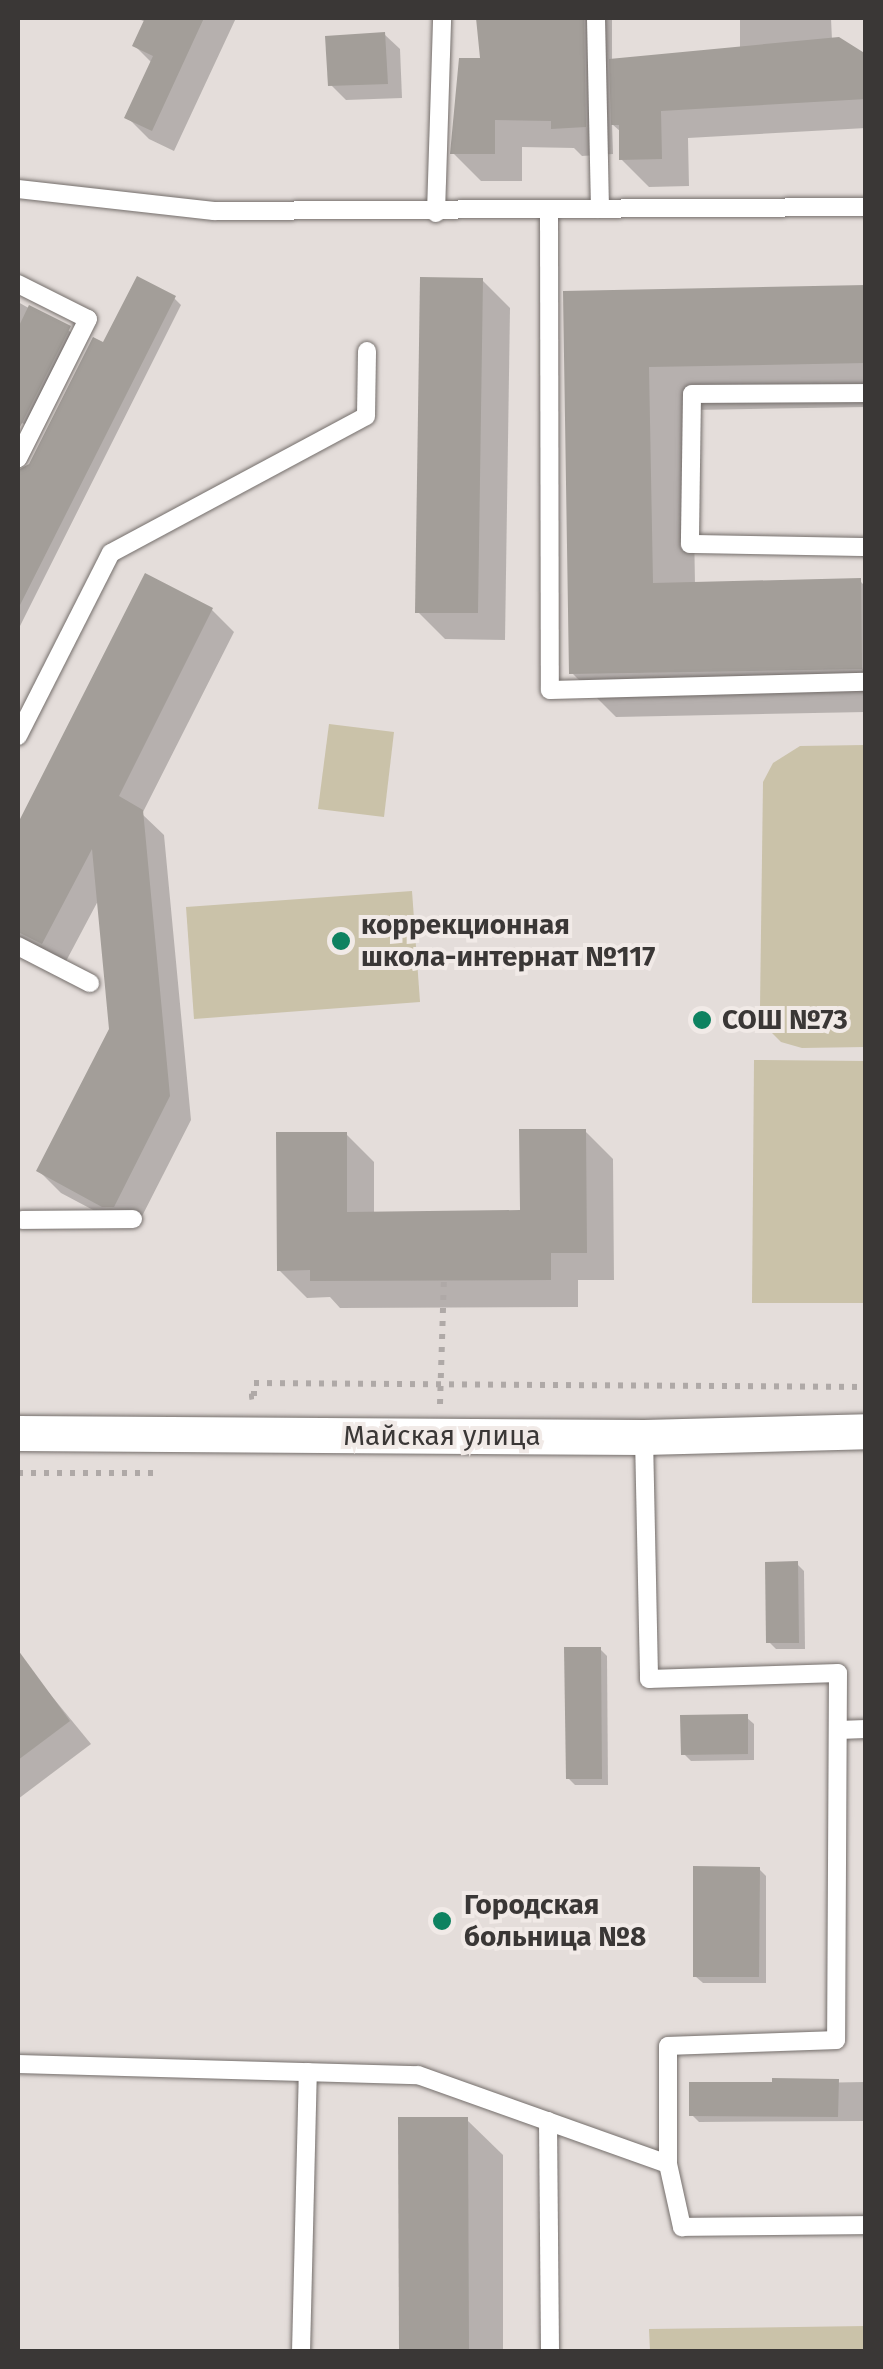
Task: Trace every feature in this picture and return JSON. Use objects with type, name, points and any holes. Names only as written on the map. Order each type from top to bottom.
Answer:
[{"type":"street","name":"Майская улица","points":[[18,1433],[644,1437],[866,1431]]},
{"type":"lane","points":[[436,212],[442,18]]},
{"type":"lane","points":[[596,18],[600,209]]},
{"type":"lane","points":[[18,189],[214,211],[866,207]]},
{"type":"lane","points":[[549,210],[550,690],[866,682]]},
{"type":"lane","points":[[18,284],[88,319],[18,458]]},
{"type":"lane","points":[[18,736],[110,553],[366,416],[367,351]]},
{"type":"lane","points":[[866,393],[692,394],[690,544],[866,547]]},
{"type":"lane","points":[[18,946],[90,983]]},
{"type":"lane","points":[[19,1217],[133,1220]]},
{"type":"lane","points":[[644,1437],[649,1678],[838,1673],[836,2040],[668,2046],[668,2164],[682,2226],[866,2225]]},
{"type":"lane","points":[[838,1730],[866,1728]]},
{"type":"lane","points":[[18,2064],[418,2075],[668,2164]]},
{"type":"lane","points":[[300,2352],[308,2072]]},
{"type":"lane","points":[[548,2121],[550,2352]]},
{"type":"path","points":[[439,1436],[444,1280]]},
{"type":"path","points":[[240,1397],[254,1396],[254,1383],[866,1387]]},
{"type":"shaded area","points":[[329,724],[394,732],[384,817],[318,809]]},
{"type":"shaded area","points":[[865,745],[865,1047],[802,1048],[781,1042],[764,1025],[760,1007],[763,782],[773,763],[800,746]]},
{"type":"shaded area","points":[[412,891],[420,1002],[194,1019],[186,907]]},
{"type":"shaded area","points":[[754,1060],[865,1061],[865,1303],[752,1303]]},
{"type":"shaded area","points":[[865,2326],[865,2351],[650,2351],[649,2329]]},
{"type":"building","points":[[145,18],[204,18],[152,131],[124,118],[153,56],[132,46]]},
{"type":"building","points":[[476,18],[584,18],[586,127],[551,129],[551,121],[495,120],[495,154],[450,154],[459,58],[480,58]]},
{"type":"building","points":[[385,32],[388,84],[328,86],[325,36]]},
{"type":"building","points":[[839,37],[866,54],[866,99],[661,111],[662,159],[619,160],[619,125],[611,125],[609,59]]},
{"type":"building","points":[[137,276],[176,296],[18,609],[18,470],[29,464],[93,337],[103,342]]},
{"type":"building","points":[[420,277],[483,278],[478,613],[415,613]]},
{"type":"building","points":[[866,285],[866,363],[649,367],[653,583],[861,578],[862,669],[569,674],[563,291]]},
{"type":"building","points":[[29,305],[71,326],[18,431],[18,328]]},
{"type":"building","points":[[145,573],[213,608],[119,796],[143,810],[170,1096],[114,1207],[102,1207],[36,1171],[109,1029],[92,849],[42,944],[18,932],[18,823]]},
{"type":"building","points":[[519,1129],[586,1129],[587,1253],[551,1253],[551,1280],[310,1281],[310,1270],[277,1271],[276,1132],[347,1132],[347,1212],[520,1210]]},
{"type":"building","points":[[798,1561],[799,1643],[766,1643],[765,1562]]},
{"type":"building","points":[[564,1647],[601,1647],[602,1779],[566,1779]]},
{"type":"building","points":[[18,1650],[70,1721],[18,1760]]},
{"type":"building","points":[[748,1714],[748,1754],[681,1755],[680,1715]]},
{"type":"building","points":[[693,1866],[760,1867],[759,1977],[693,1977]]},
{"type":"building","points":[[772,2078],[839,2079],[838,2117],[689,2116],[689,2082],[772,2082]]},
{"type":"building","points":[[398,2117],[468,2117],[469,2352],[399,2352]]},
{"type":"place","name":"коррекционная школа-интернат №117","points":[[341,941]]},
{"type":"place","name":"СОШ №73","points":[[702,1020]]},
{"type":"place","name":"Городская больница №8","points":[[442,1921]]}]
